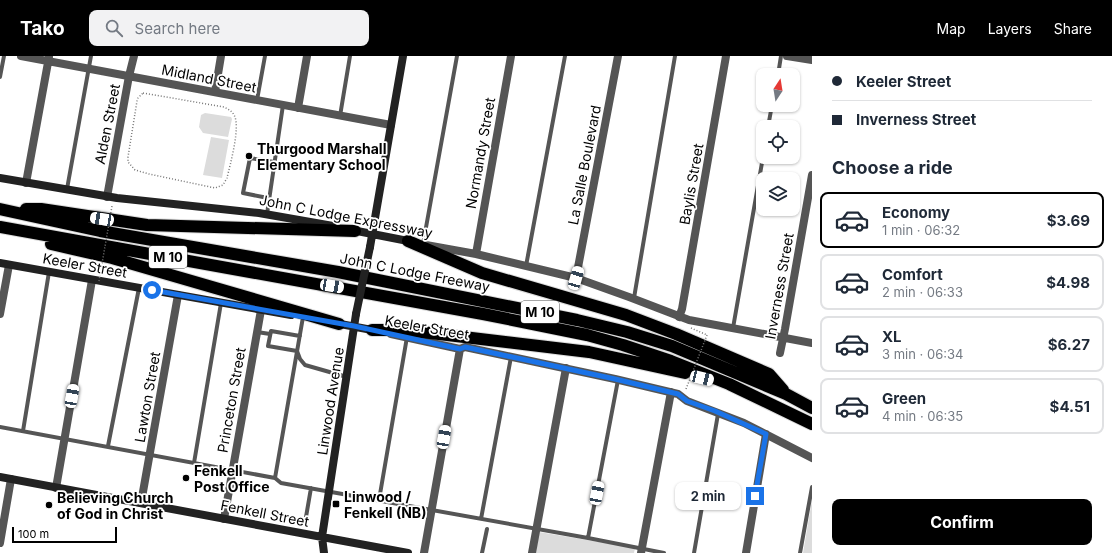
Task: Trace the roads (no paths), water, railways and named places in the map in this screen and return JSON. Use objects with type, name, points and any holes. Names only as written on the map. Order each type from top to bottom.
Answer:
[{"type":"highway","points":[[0,209],[41,209],[147,225],[355,230]]},
{"type":"highway","name":"John C Lodge Freeway","points":[[0,209],[100,231],[346,273],[577,320],[627,332],[672,346],[786,394],[812,408]]},
{"type":"highway","points":[[0,227],[29,238],[112,258],[339,324]]},
{"type":"highway","name":"John C Lodge Freeway","points":[[0,227],[555,328],[623,345],[671,361],[729,384],[812,424]]},
{"type":"highway","points":[[408,241],[482,273],[626,315],[676,334],[769,374],[786,394]]},
{"type":"highway","points":[[372,330],[404,330],[589,352],[729,384]]},
{"type":"street","name":"Midland Street","points":[[21,56],[49,59],[89,69],[391,125]]},
{"type":"street","name":"Alden Street","points":[[107,197],[134,56]]},
{"type":"street","points":[[215,92],[221,56]]},
{"type":"street","points":[[298,108],[307,56]]},
{"type":"street","name":"Linwood Avenue","points":[[324,553],[322,537],[354,326],[370,248],[404,56]]},
{"type":"street","name":"Normandy Street","points":[[476,254],[511,56]]},
{"type":"street","name":"La Salle Boulevard","points":[[576,278],[618,56]]},
{"type":"street","name":"Baylis Street","points":[[679,317],[682,310],[726,56]]},
{"type":"street","points":[[787,56],[812,60]]},
{"type":"street","points":[[26,183],[49,59]]},
{"type":"street","name":"Inverness Street","points":[[780,353],[812,175]]},
{"type":"street","name":"John C Lodge Expressway","points":[[0,178],[107,197],[267,214],[476,254],[576,278],[634,298],[689,320],[812,343]]},
{"type":"street","points":[[0,314],[4,264]]},
{"type":"street","name":"Keeler Street","points":[[4,264],[354,326],[460,349],[465,347],[670,392],[678,394],[687,401],[719,412],[812,458]]},
{"type":"street","points":[[56,488],[96,280]]},
{"type":"street","name":"Lawton Street","points":[[141,503],[178,295]]},
{"type":"street","name":"Princeton Street","points":[[224,519],[261,310]]},
{"type":"street","points":[[424,553],[460,349]]},
{"type":"street","points":[[532,553],[566,368]]},
{"type":"street","points":[[641,550],[670,392]]},
{"type":"street","points":[[746,553],[766,434]]},
{"type":"street","name":"Fenkell Street","points":[[0,478],[322,537],[365,549],[408,553]]},
{"type":"street","points":[[0,543],[2,522],[11,480]]},
{"type":"lane","points":[[0,77],[4,56]]},
{"type":"lane","points":[[67,190],[91,56]]},
{"type":"lane","points":[[257,100],[265,56]]},
{"type":"lane","points":[[340,116],[350,56]]},
{"type":"lane","points":[[423,244],[457,56]]},
{"type":"lane","points":[[526,266],[566,56]]},
{"type":"lane","points":[[634,298],[675,56]]},
{"type":"lane","points":[[779,68],[781,56]]},
{"type":"lane","points":[[267,214],[268,198],[283,105]]},
{"type":"lane","points":[[268,198],[243,193],[250,158],[274,162]]},
{"type":"lane","points":[[733,328],[762,164]]},
{"type":"lane","points":[[23,431],[49,272]]},
{"type":"lane","points":[[108,446],[139,288]]},
{"type":"lane","points":[[194,463],[221,303]]},
{"type":"lane","points":[[275,478],[303,317]]},
{"type":"lane","points":[[257,332],[270,334],[271,331],[300,336]]},
{"type":"lane","points":[[270,334],[268,346],[297,351]]},
{"type":"lane","points":[[379,500],[407,338]]},
{"type":"lane","points":[[297,351],[304,365],[347,378]]},
{"type":"lane","points":[[481,519],[511,356]]},
{"type":"lane","points":[[588,538],[618,380]]},
{"type":"lane","points":[[694,553],[719,412]]},
{"type":"lane","points":[[0,427],[275,478],[281,483],[664,553]]},
{"type":"lane","points":[[800,553],[812,487]]},
{"type":"lane","points":[[306,517],[311,488]]},
{"type":"lane","points":[[482,553],[487,529]]},
{"type":"place","name":"Thurgood Marshall Elementary School","points":[[249,156]]},
{"type":"place","name":"Fenkell Post Office","points":[[186,478]]},
{"type":"place","name":"Linwood / Fenkell (NB)","points":[[336,504]]},
{"type":"place","name":"Believing Church of God in Christ","points":[[49,505]]}]
